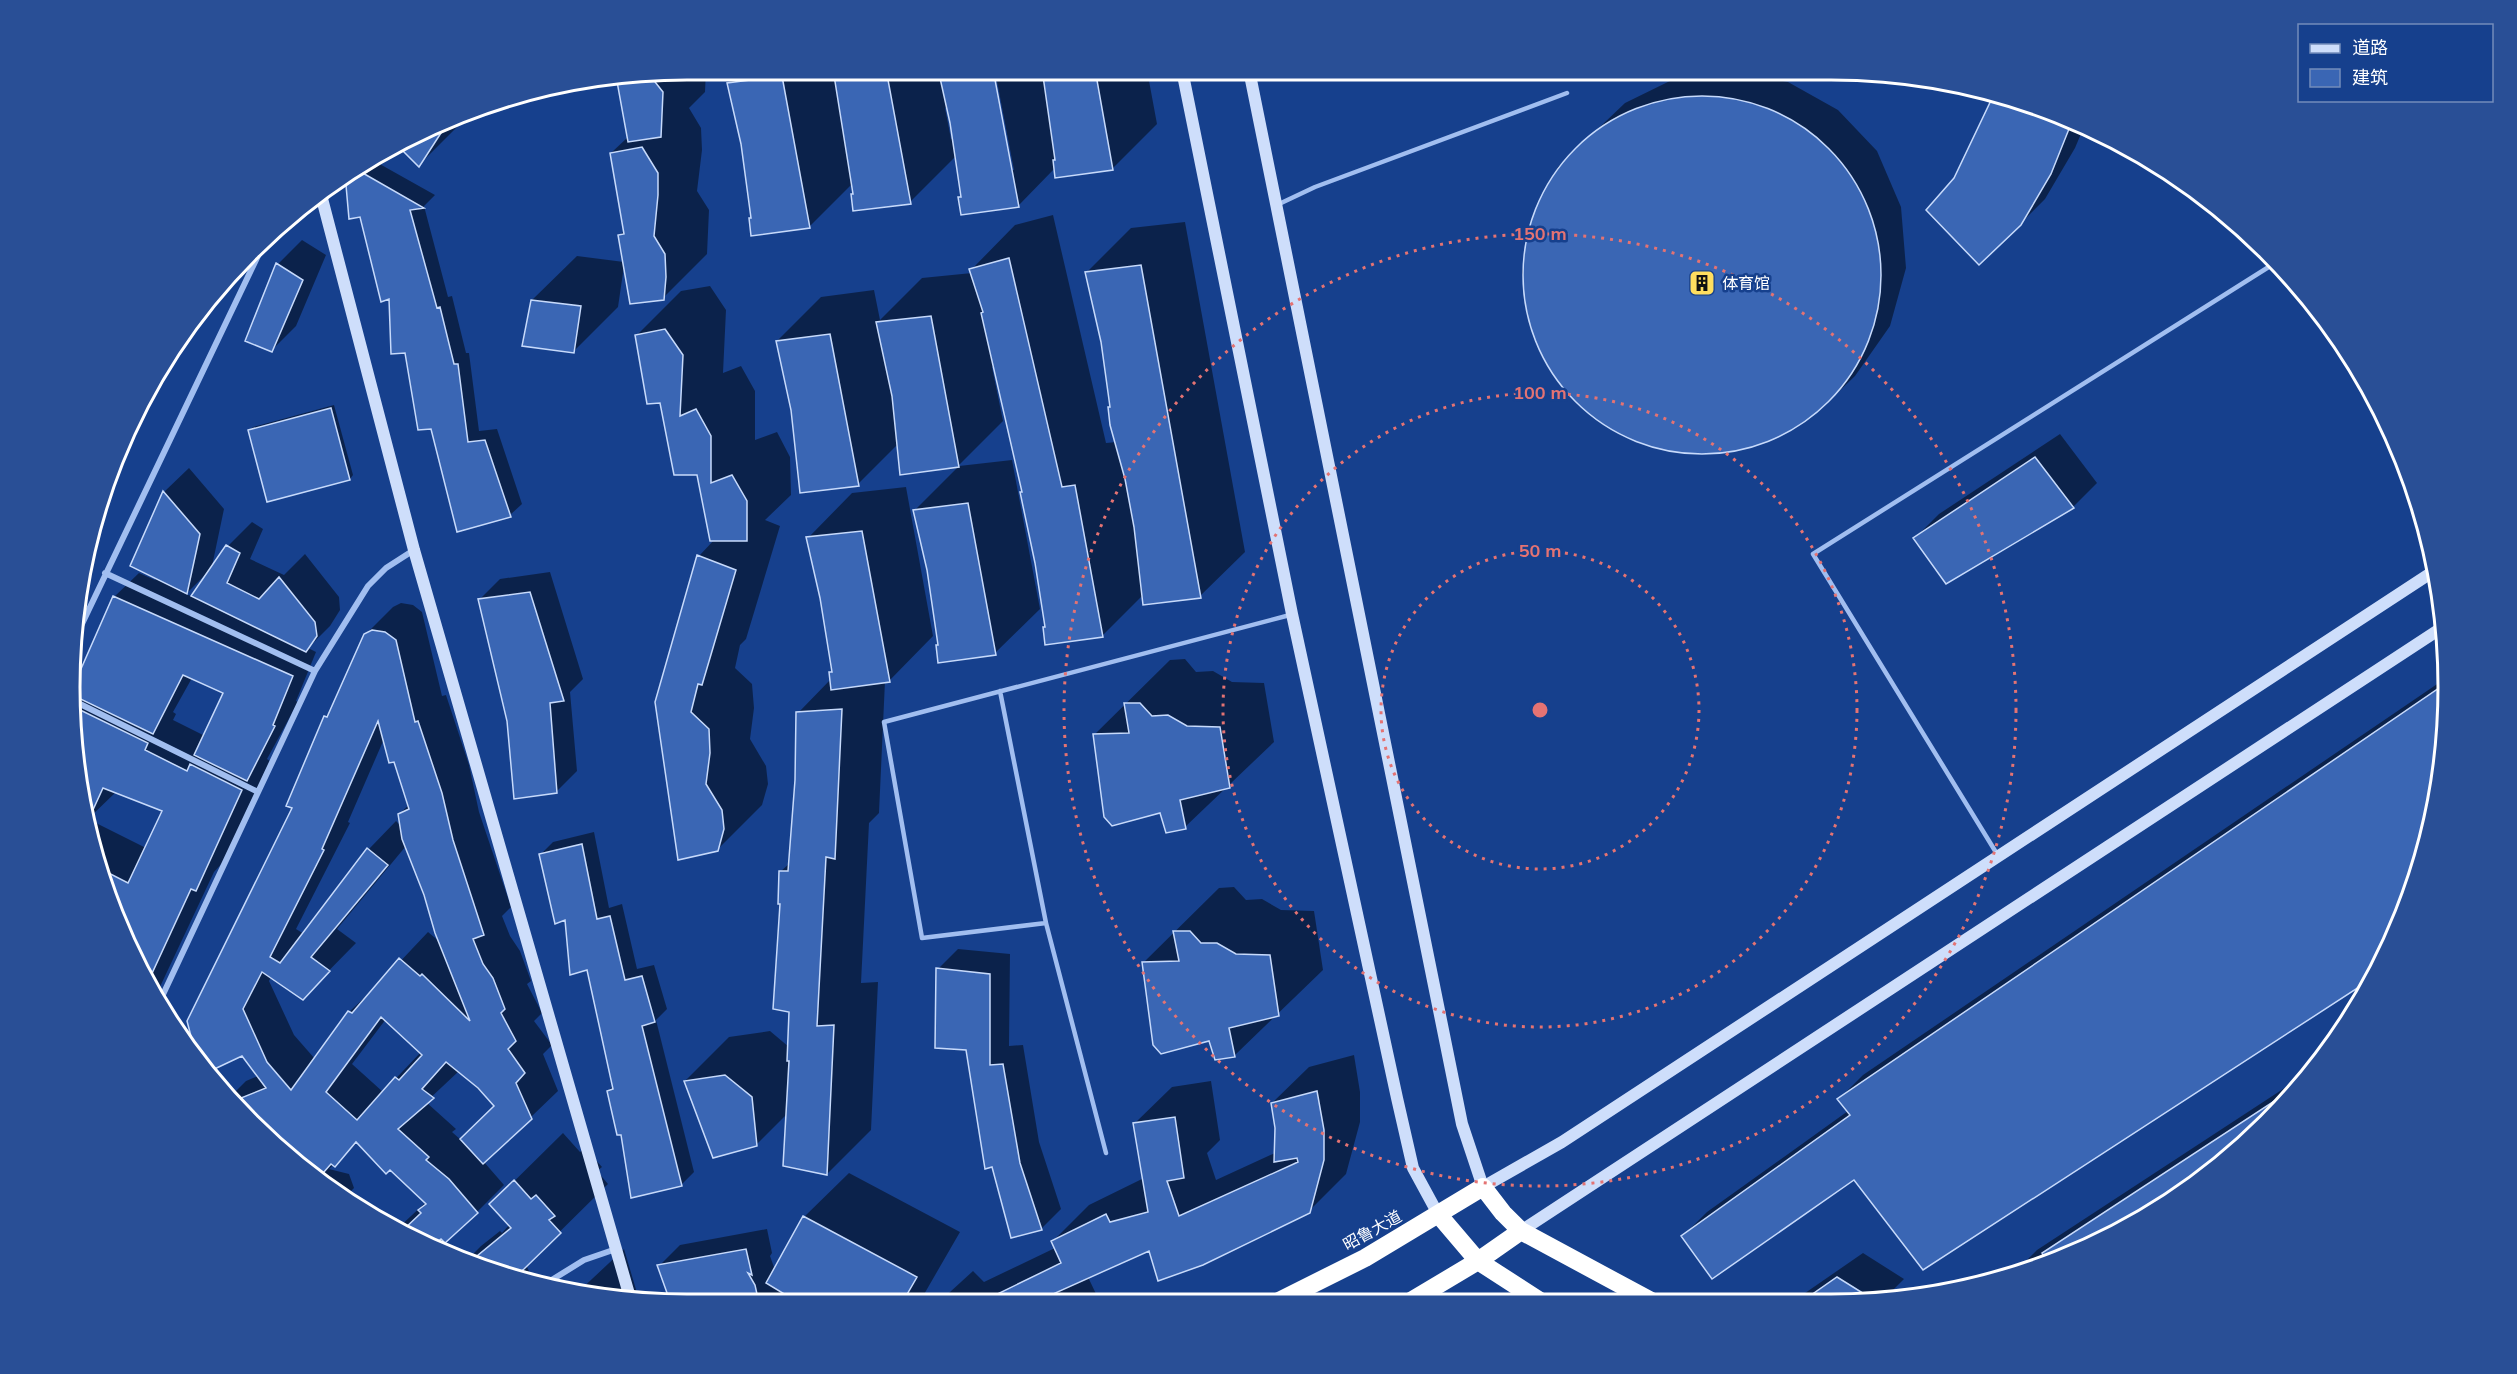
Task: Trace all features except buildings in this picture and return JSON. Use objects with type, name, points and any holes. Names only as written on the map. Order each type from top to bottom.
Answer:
[{"type":"highway","name":"昭鲁大道","points":[[1293,1294],[1365,1258],[1483,1187]]},
{"type":"highway","points":[[1483,1187],[1521,1231],[1640,1294]]},
{"type":"highway","points":[[1438,1214],[1478,1261],[1529,1294]]},
{"type":"highway","points":[[1423,1294],[1478,1261],[1521,1231]]},
{"type":"street","points":[[1184,80],[1292,614],[1413,1168],[1438,1214]]},
{"type":"street","points":[[1251,80],[1462,1124],[1483,1187],[1562,1142],[2427,575]]},
{"type":"street","points":[[323,201],[414,550],[629,1291]]},
{"type":"street","points":[[84,619],[258,256]]},
{"type":"street","points":[[163,994],[315,671],[368,586],[386,568],[414,550]]},
{"type":"street","points":[[105,573],[315,671]]},
{"type":"street","points":[[1521,1231],[2435,633]]},
{"type":"street","points":[[80,704],[258,792]]},
{"type":"street","points":[[553,1279],[584,1260],[617,1249]]},
{"type":"lane","points":[[1276,205],[1315,187],[1567,93]]},
{"type":"lane","points":[[1998,856],[1813,554],[2269,267]]},
{"type":"lane","points":[[1046,923],[922,938],[884,722],[1292,614]]},
{"type":"lane","points":[[1000,691],[1046,923],[1106,1153]]},
{"type":"place","name":"体育馆","points":[[1702,283]]}]
